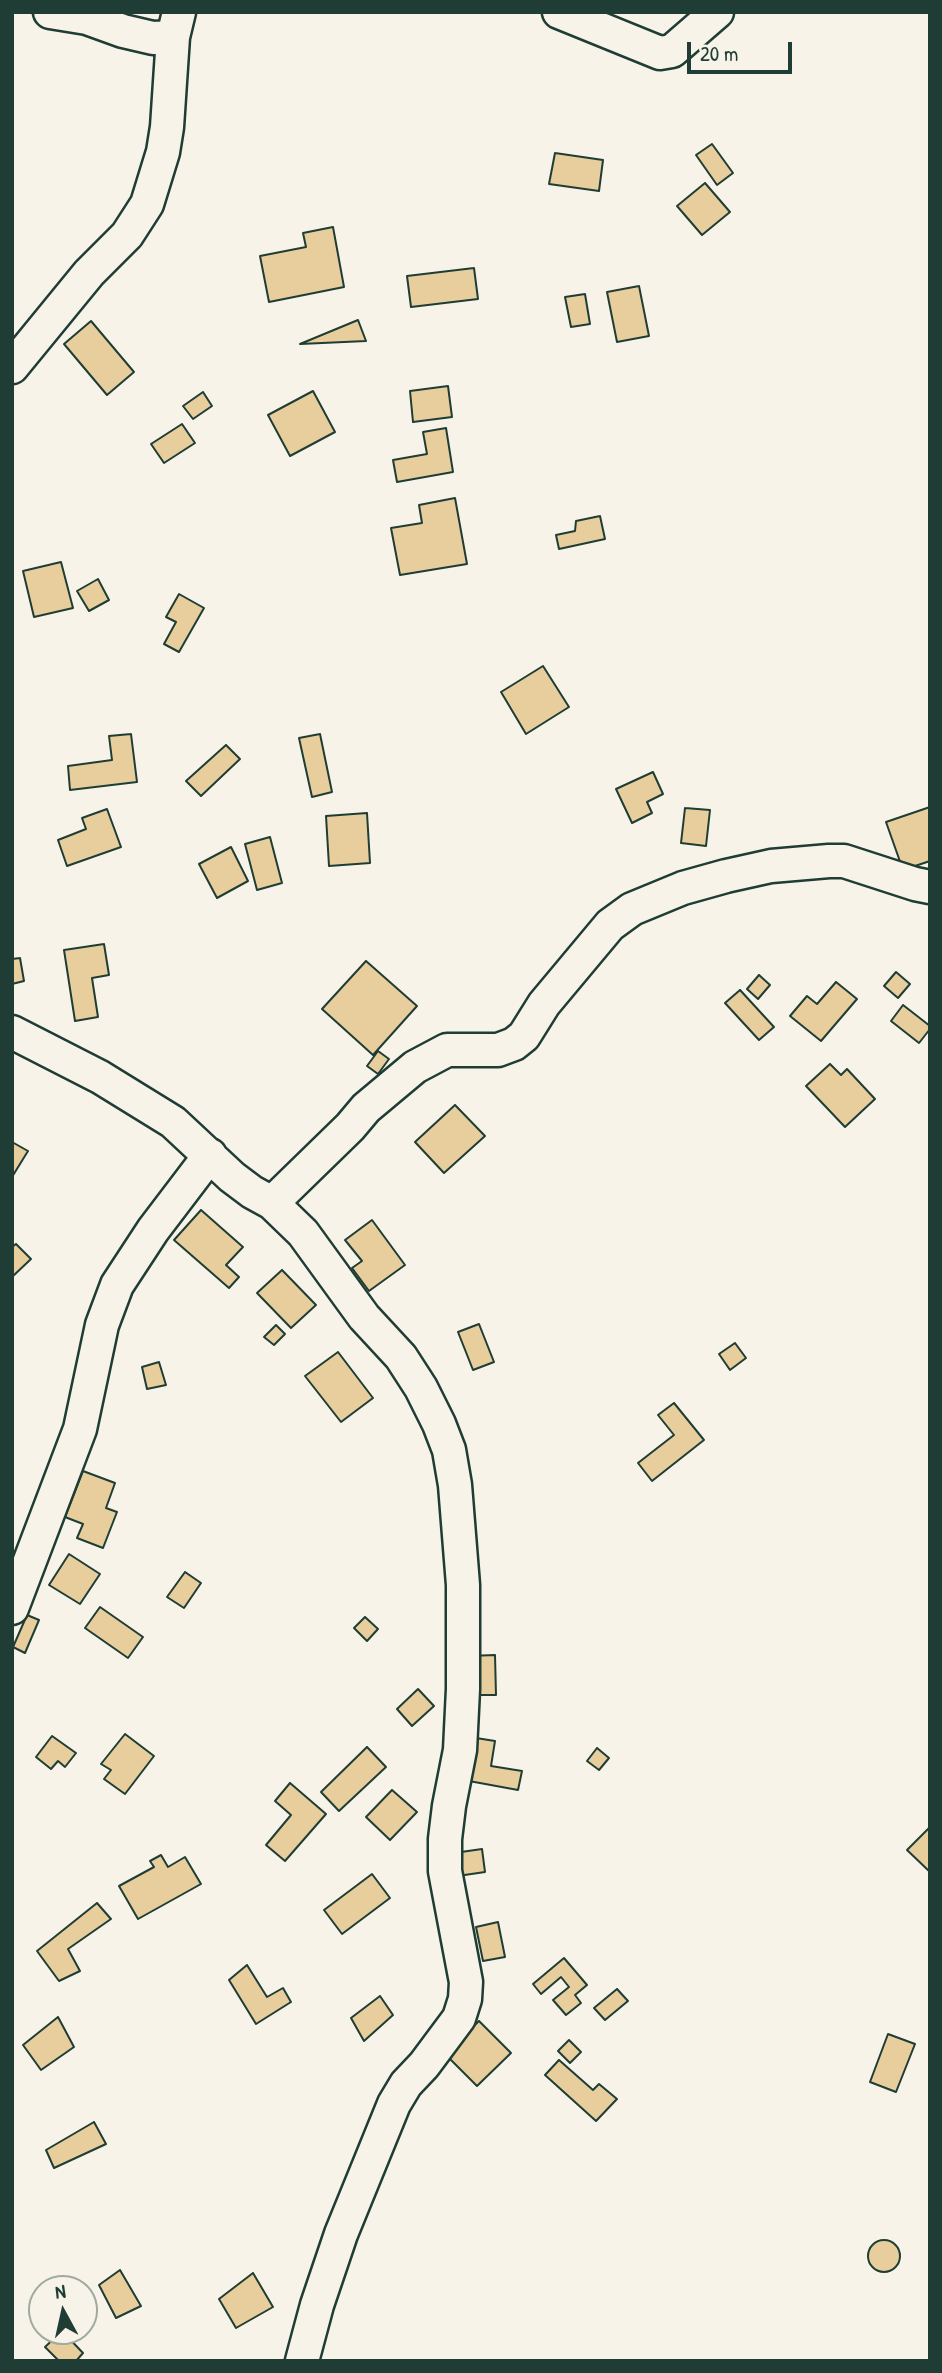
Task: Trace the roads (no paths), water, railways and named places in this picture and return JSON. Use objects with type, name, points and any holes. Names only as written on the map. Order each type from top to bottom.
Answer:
[{"type":"street","points":[[50,12],[87,18],[153,38],[176,25]]},
{"type":"street","points":[[559,12],[660,53],[672,51],[717,12]]},
{"type":"street","points":[[12,367],[89,273],[127,235],[147,204],[166,139],[176,25]]},
{"type":"street","points":[[272,1203],[351,1127],[366,1108],[415,1067],[447,1050],[498,1050],[524,1036],[544,1004],[610,925],[632,909],[682,888],[726,876],[771,866],[819,861],[844,861],[930,887]]},
{"type":"street","points":[[12,1032],[100,1077],[173,1122],[252,1192],[272,1203],[316,1248],[364,1317],[401,1357],[421,1388],[449,1450],[455,1485],[463,1585],[463,1689],[460,1750],[449,1805],[445,1871],[466,1982],[466,1999],[459,2018],[424,2065],[406,2084],[394,2104],[341,2234],[317,2305],[302,2361]]},
{"type":"street","points":[[12,1608],[80,1429],[102,1325],[117,1285],[153,1230],[210,1155]]}]
